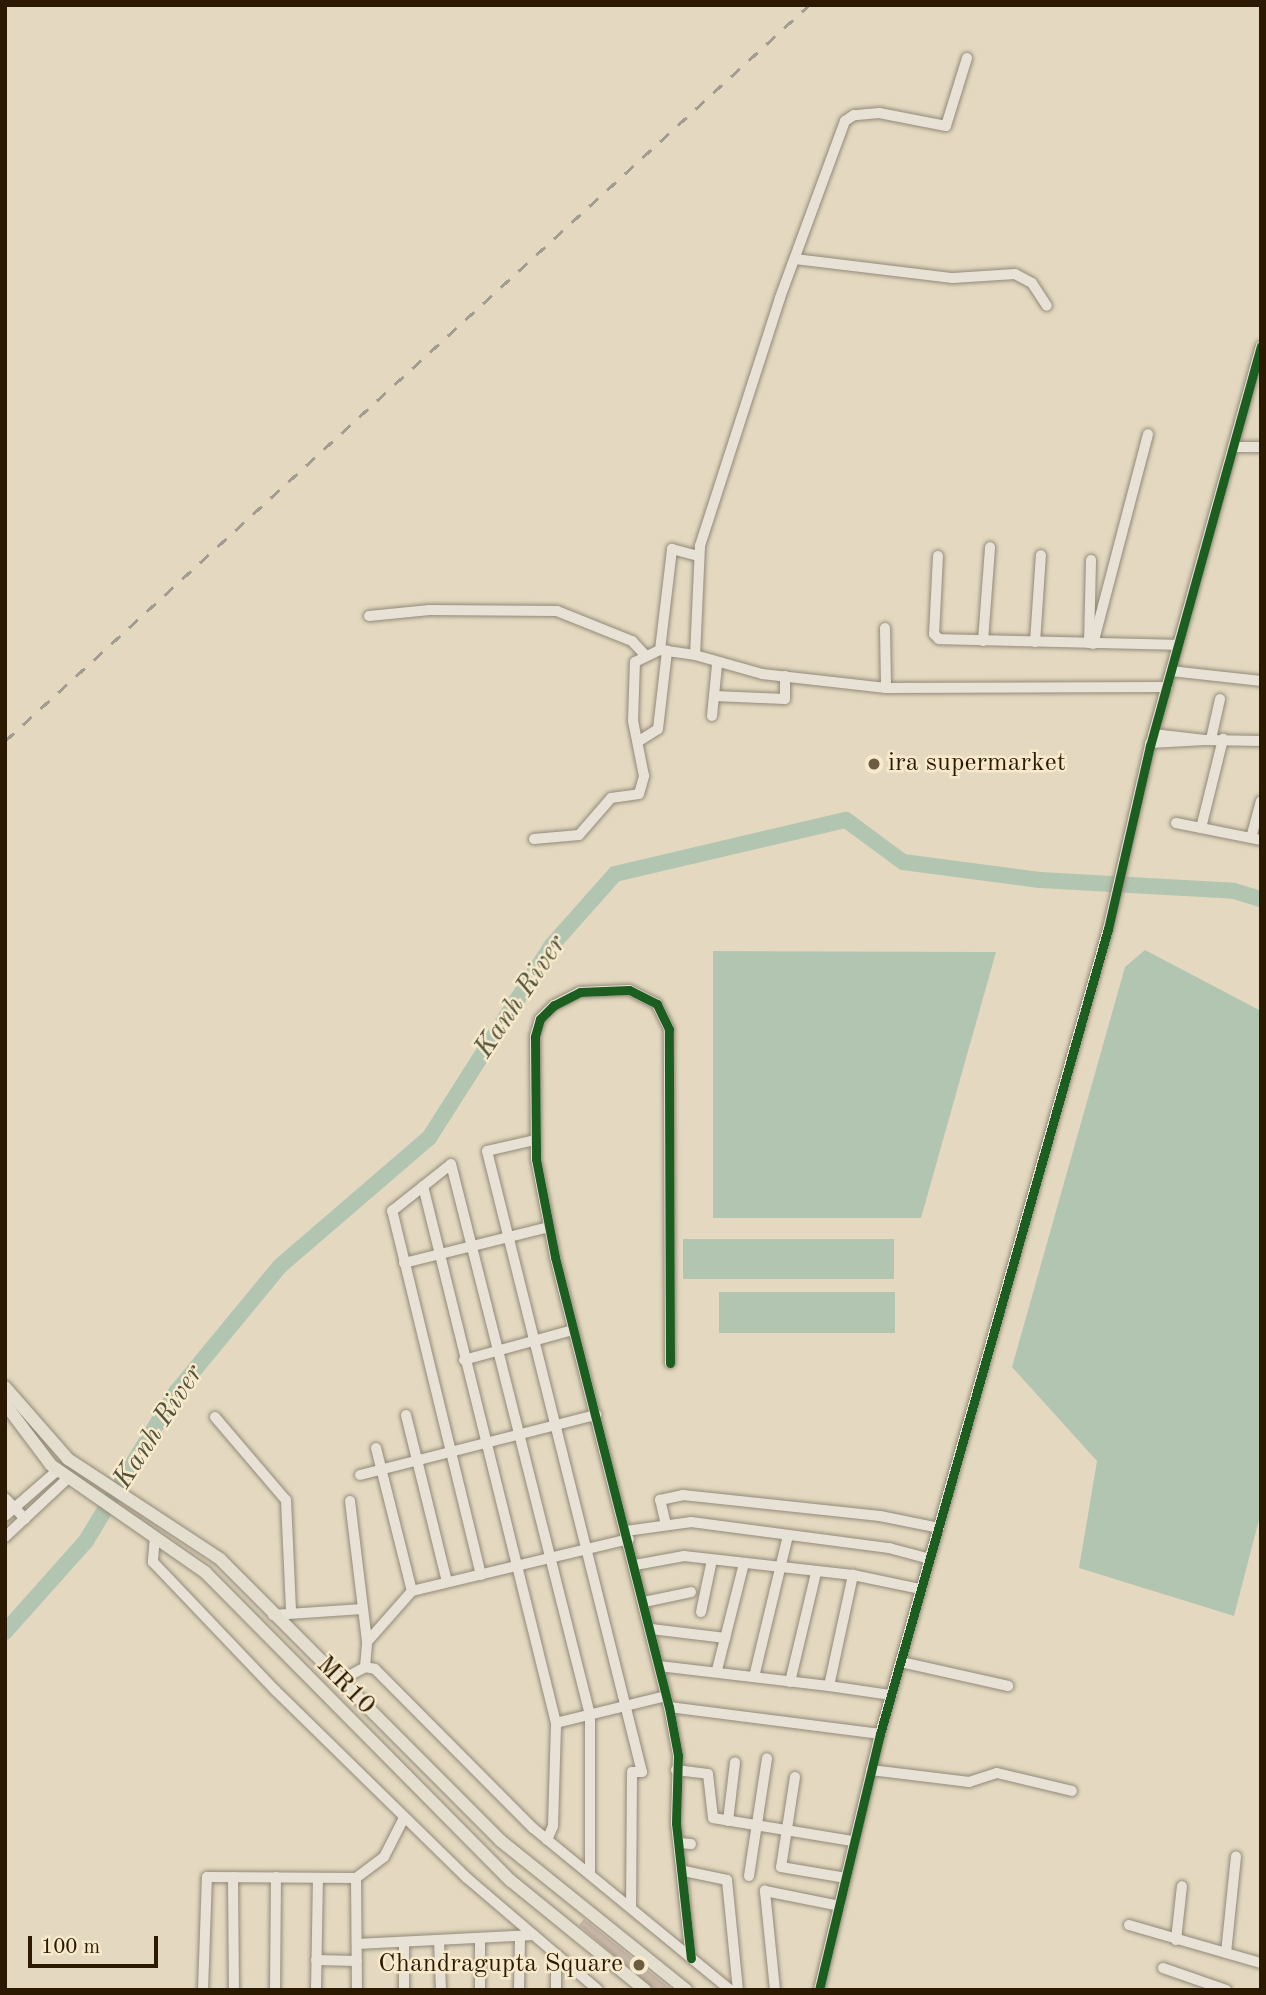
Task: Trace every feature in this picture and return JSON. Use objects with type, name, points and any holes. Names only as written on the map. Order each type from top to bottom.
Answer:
[{"type":"main road","name":"MR10","points":[[5,1387],[50,1443],[87,1472],[158,1515],[220,1559],[500,1841],[686,1990]]},
{"type":"main road","name":"MR10","points":[[5,1404],[63,1474],[205,1573],[511,1881],[645,1990]]},
{"type":"street","points":[[695,655],[699,556],[740,415],[845,121],[854,115],[879,113],[946,126],[967,58]]},
{"type":"street","points":[[795,258],[953,278],[1015,274],[1032,283],[1047,306]]},
{"type":"street","points":[[819,1990],[840,1906],[852,1841],[880,1734],[1108,929],[1127,832],[1261,346]]},
{"type":"street","points":[[1091,644],[1148,433]]},
{"type":"street","points":[[1233,447],[1261,447]]},
{"type":"street","points":[[983,641],[990,547]]},
{"type":"street","points":[[639,741],[658,729],[672,549],[699,556]]},
{"type":"street","points":[[1035,642],[1041,555]]},
{"type":"street","points":[[938,556],[933,634],[946,640],[1178,645]]},
{"type":"street","points":[[1091,560],[1091,644]]},
{"type":"street","points":[[369,616],[430,610],[557,611],[632,641],[644,654]]},
{"type":"street","points":[[885,628],[886,688]]},
{"type":"street","points":[[534,839],[579,835],[611,798],[639,794],[645,776],[632,707],[635,662],[644,654],[663,651],[695,655],[717,665],[886,688],[1167,687]]},
{"type":"street","points":[[712,716],[717,665]]},
{"type":"street","points":[[1171,671],[1261,681]]},
{"type":"street","points":[[714,696],[785,699],[785,676]]},
{"type":"street","points":[[1208,740],[1220,699]]},
{"type":"street","points":[[1152,739],[1261,741]]},
{"type":"street","points":[[1201,828],[1223,739]]},
{"type":"street","points":[[1176,823],[1256,839],[1261,801]]},
{"type":"street","points":[[670,1363],[669,1029],[657,1004],[629,990],[603,988],[580,992],[540,1019],[535,1037],[535,1140],[549,1227],[573,1330],[628,1535],[669,1707],[691,1958]]},
{"type":"street","points":[[535,1140],[487,1151],[642,1772],[632,1772],[631,1907]]},
{"type":"street","points":[[481,1575],[392,1211],[451,1164],[590,1716],[590,1872]]},
{"type":"street","points":[[423,1186],[556,1723],[553,1826],[547,1840]]},
{"type":"street","points":[[404,1263],[549,1227]]},
{"type":"street","points":[[464,1360],[534,1338],[573,1330]]},
{"type":"street","points":[[406,1415],[447,1582]]},
{"type":"street","points":[[360,1475],[596,1415]]},
{"type":"street","points":[[215,1417],[286,1500],[291,1611]]},
{"type":"street","points":[[376,1448],[412,1591]]},
{"type":"street","points":[[5,1516],[63,1474]]},
{"type":"street","points":[[5,1537],[25,1519],[63,1474]]},
{"type":"street","points":[[666,1525],[660,1500],[683,1495],[880,1516],[939,1528]]},
{"type":"street","points":[[5,1498],[25,1519]]},
{"type":"street","points":[[350,1501],[367,1642],[365,1667]]},
{"type":"street","points":[[367,1642],[412,1591],[586,1550],[666,1525],[691,1522],[930,1559]]},
{"type":"street","points":[[754,1677],[788,1535]]},
{"type":"street","points":[[155,1537],[153,1562],[404,1818],[598,1990]]},
{"type":"street","points":[[635,1565],[684,1556],[816,1573],[853,1575],[920,1589]]},
{"type":"street","points":[[701,1612],[712,1560]]},
{"type":"street","points":[[717,1670],[744,1563]]},
{"type":"street","points":[[790,1682],[816,1573]]},
{"type":"street","points":[[829,1686],[853,1575]]},
{"type":"street","points":[[644,1602],[691,1592]]},
{"type":"street","points":[[273,1615],[291,1611],[363,1608]]},
{"type":"street","points":[[651,1629],[725,1638]]},
{"type":"street","points":[[901,1662],[1008,1686]]},
{"type":"street","points":[[659,1666],[717,1670],[891,1695]]},
{"type":"street","points":[[341,1680],[365,1667],[375,1668],[547,1840],[590,1872],[730,1990]]},
{"type":"street","points":[[556,1723],[666,1696]]},
{"type":"street","points":[[669,1707],[880,1734]]},
{"type":"street","points":[[749,1876],[767,1758]]},
{"type":"street","points":[[728,1821],[735,1762]]},
{"type":"street","points":[[676,1770],[708,1774],[713,1818],[786,1827],[852,1841]]},
{"type":"street","points":[[871,1770],[969,1782],[997,1773],[1072,1791]]},
{"type":"street","points":[[795,1777],[781,1867],[846,1878]]},
{"type":"street","points":[[203,1990],[207,1877],[356,1878],[384,1857],[404,1818]]},
{"type":"street","points":[[679,1843],[691,1844]]},
{"type":"street","points":[[1226,1953],[1237,1857]]},
{"type":"street","points":[[684,1871],[727,1880],[738,1990]]},
{"type":"street","points":[[233,1877],[234,1990]]},
{"type":"street","points":[[275,1990],[276,1877]]},
{"type":"street","points":[[316,1990],[317,1878]]},
{"type":"street","points":[[356,1878],[357,1990]]},
{"type":"street","points":[[1177,1940],[1182,1886]]},
{"type":"street","points":[[775,1990],[765,1891],[840,1906]]},
{"type":"street","points":[[1129,1925],[1261,1963]]},
{"type":"street","points":[[358,1944],[480,1940],[534,1935]]},
{"type":"street","points":[[519,1990],[520,1936]]},
{"type":"street","points":[[439,1940],[441,1990]]},
{"type":"street","points":[[480,1940],[480,1990]]},
{"type":"street","points":[[404,1942],[404,1990]]},
{"type":"street","points":[[556,1954],[556,1990]]},
{"type":"street","points":[[316,1960],[357,1961]]},
{"type":"street","points":[[1163,1968],[1226,1990]]},
{"type":"shaded area","points":[[1145,950],[1261,1011],[1261,1512],[1234,1616],[1079,1568],[1097,1461],[1012,1367],[1125,967]]},
{"type":"shaded area","points":[[713,951],[996,952],[921,1218],[713,1218]]},
{"type":"shaded area","points":[[683,1239],[894,1239],[894,1279],[683,1279]]},
{"type":"shaded area","points":[[719,1292],[895,1292],[895,1333],[719,1333]]},
{"type":"building","points":[[584,1919],[672,1990],[654,1990],[579,1925]]},
{"type":"waterway","name":"Kanh River","points":[[5,1632],[86,1541],[177,1391],[280,1266],[429,1138],[552,945],[615,874],[846,820],[903,862],[1040,880],[1234,891],[1261,899]]},
{"type":"railway","points":[[5,741],[809,5]]},
{"type":"cycle path","points":[[819,1990],[880,1734],[1108,929],[1150,746],[1261,346]]},
{"type":"cycle path","points":[[670,1363],[669,1029],[657,1004],[629,990],[580,992],[554,1005],[540,1019],[535,1037],[536,1159],[555,1257],[669,1707],[678,1755],[676,1823],[691,1958]]},
{"type":"place","name":"ira supermarket","points":[[874,764]]},
{"type":"place","name":"Chandragupta Square","points":[[639,1965]]}]
